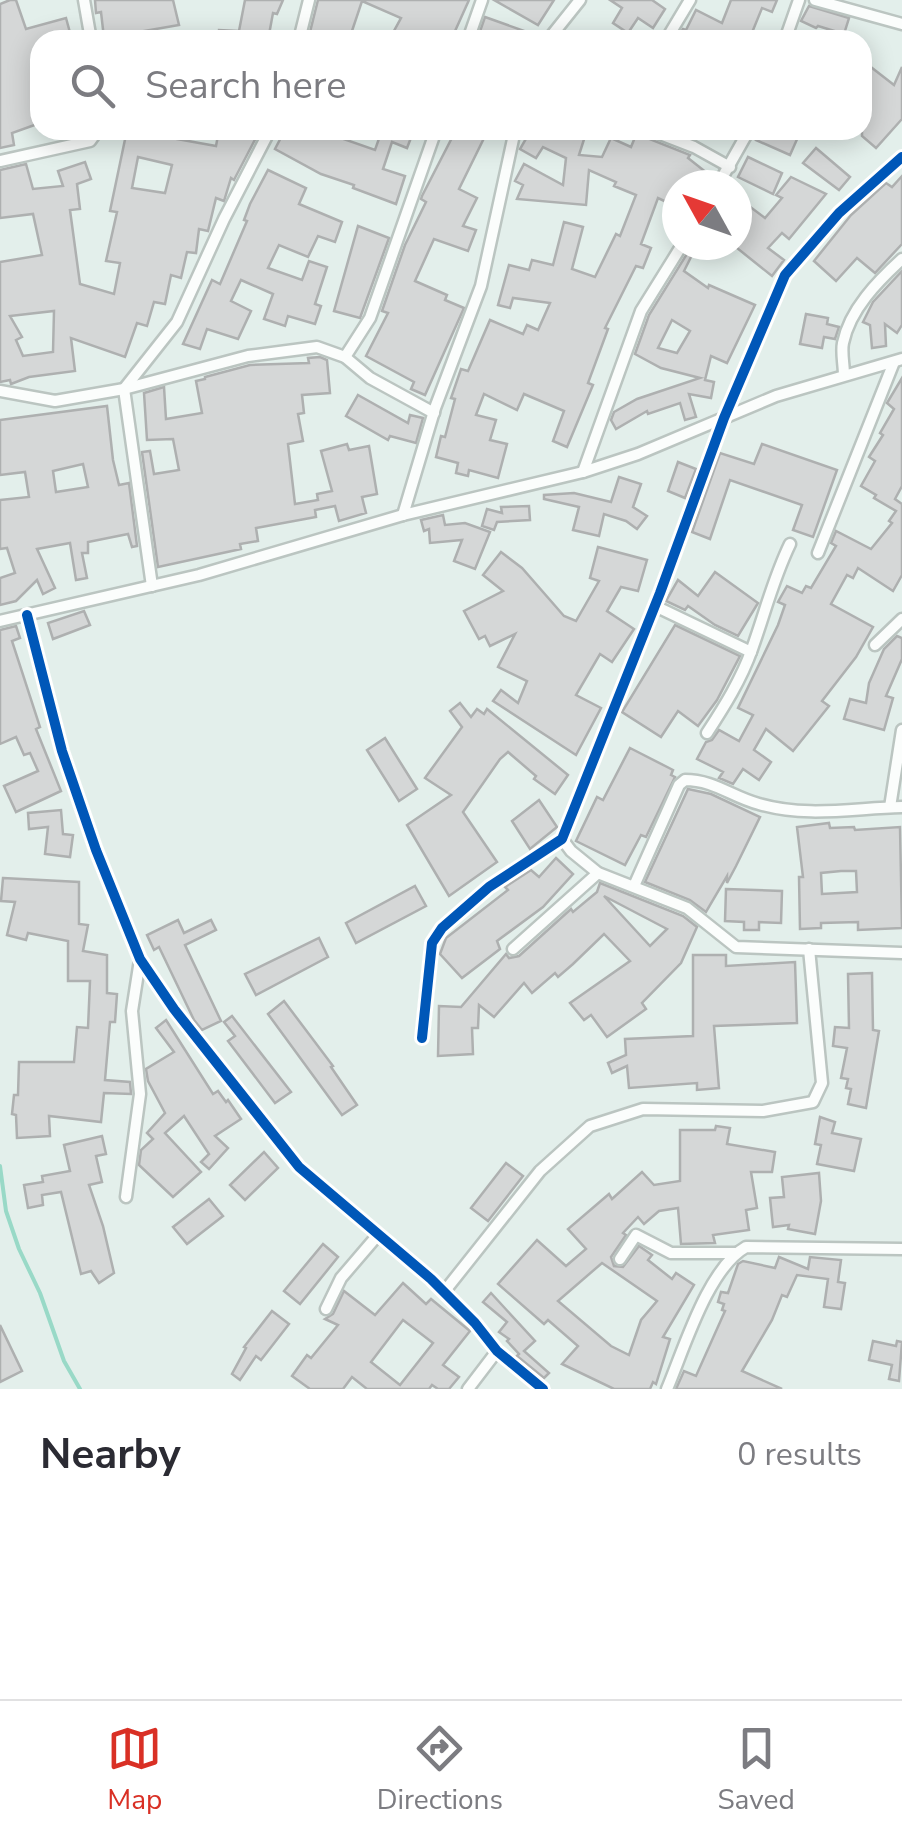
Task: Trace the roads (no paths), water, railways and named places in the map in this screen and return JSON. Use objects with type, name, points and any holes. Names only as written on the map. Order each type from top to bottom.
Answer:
[{"type":"street","points":[[84,0],[89,30]]},
{"type":"street","points":[[302,30],[309,0]]},
{"type":"street","points":[[472,30],[482,0]]},
{"type":"street","points":[[556,30],[580,0]]},
{"type":"street","points":[[672,30],[690,0]]},
{"type":"street","points":[[788,30],[798,0]]},
{"type":"street","points":[[815,0],[902,24]]},
{"type":"street","points":[[0,162],[91,140]]},
{"type":"street","points":[[152,586],[124,389],[178,322],[265,140]]},
{"type":"street","points":[[346,357],[370,318],[432,140]]},
{"type":"street","points":[[402,514],[481,286],[513,140]]},
{"type":"street","points":[[676,140],[730,166]]},
{"type":"street","points":[[727,170],[744,140]]},
{"type":"street","points":[[422,1038],[432,943],[442,928],[489,887],[562,839],[655,606],[724,418],[786,275],[839,213],[902,157]]},
{"type":"street","points":[[844,374],[842,344],[856,313],[875,284],[902,259]]},
{"type":"street","points":[[583,472],[641,310],[673,260]]},
{"type":"street","points":[[0,392],[55,401],[124,389],[279,350],[318,347],[346,357],[370,378],[434,413]]},
{"type":"street","points":[[0,621],[247,563],[402,514],[583,472],[638,454],[776,396],[898,360]]},
{"type":"street","points":[[818,553],[898,360]]},
{"type":"street","points":[[707,734],[730,699],[751,652],[773,579],[790,544]]},
{"type":"street","points":[[655,606],[751,652]]},
{"type":"street","points":[[27,615],[73,785],[140,959],[174,1009],[299,1167],[444,1292],[497,1352],[542,1389]]},
{"type":"street","points":[[876,645],[902,620]]},
{"type":"street","points":[[634,886],[684,780],[714,784],[760,804],[803,812],[896,807],[902,730]]},
{"type":"street","points":[[562,839],[598,874],[687,908],[736,946],[902,953]]},
{"type":"street","points":[[513,949],[598,874]]},
{"type":"street","points":[[444,1292],[540,1171],[590,1126],[642,1109],[763,1112],[813,1102],[822,1083],[809,949]]},
{"type":"street","points":[[126,1197],[140,1094],[132,1011],[140,959]]},
{"type":"street","points":[[326,1309],[341,1278],[377,1236]]},
{"type":"street","points":[[620,1259],[636,1236],[672,1253],[735,1253]]},
{"type":"street","points":[[667,1389],[714,1282],[735,1253],[746,1247],[902,1249]]},
{"type":"street","points":[[468,1389],[497,1352]]},
{"type":"waterway","points":[[0,1166],[6,1211],[19,1249],[40,1293],[64,1361],[80,1389]]}]
